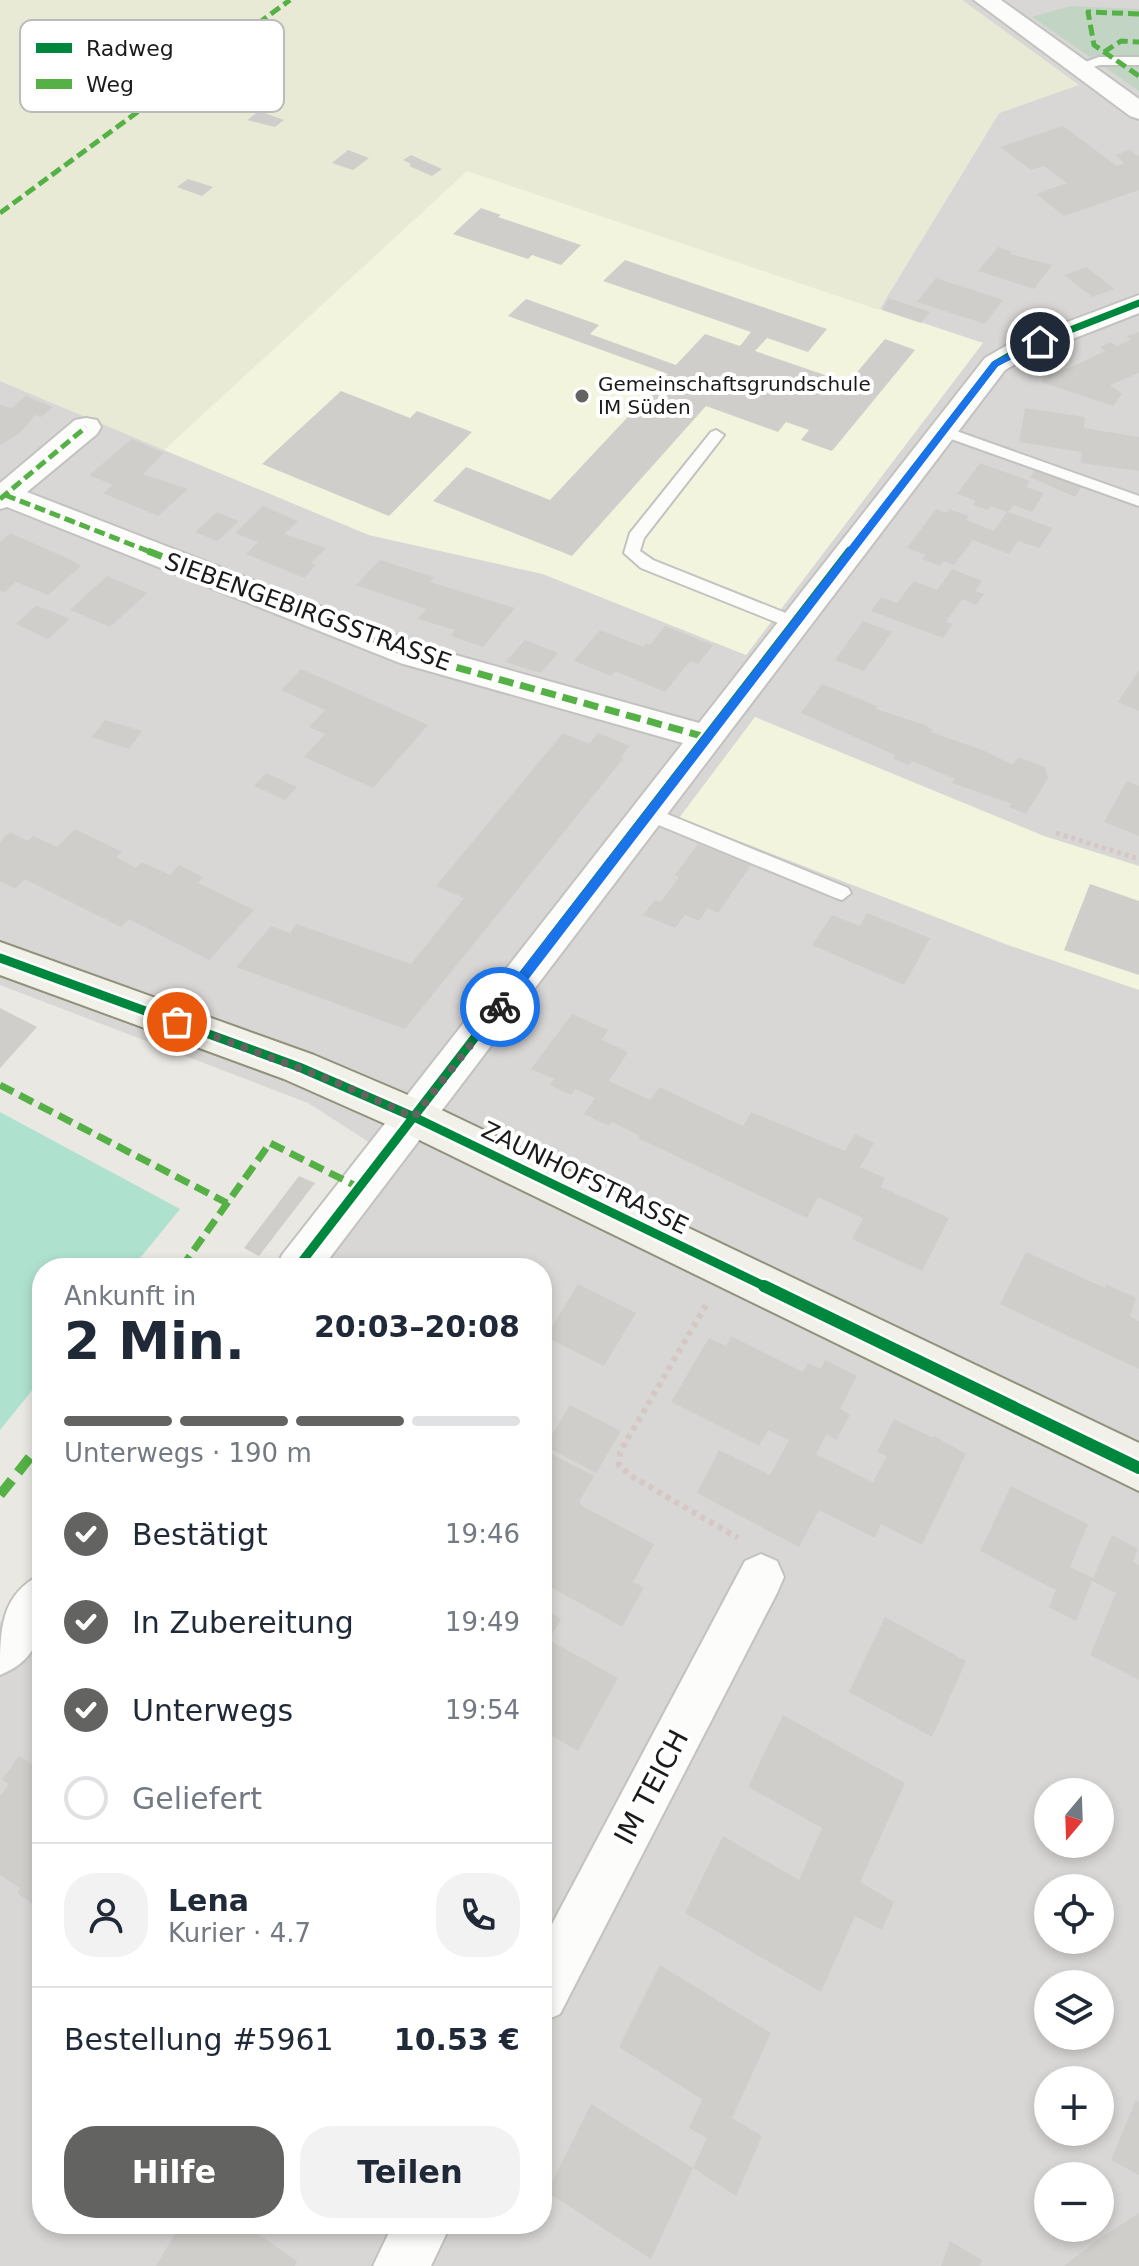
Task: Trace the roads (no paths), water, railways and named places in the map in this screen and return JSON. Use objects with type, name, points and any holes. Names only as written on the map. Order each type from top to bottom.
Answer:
[{"type":"street","points":[[986,0],[1139,111]]},
{"type":"street","points":[[305,1258],[995,364],[1019,350],[1139,303]]},
{"type":"street","points":[[3,497],[86,427]]},
{"type":"street","name":"SIEBENGEBIRGSSTRASSE","points":[[3,497],[412,655],[709,738]]},
{"type":"street","name":"ZAUNHOFSTRASSE","points":[[0,958],[299,1067],[414,1117],[1139,1468]]},
{"type":"street","name":"IM TEICH","points":[[552,1977],[761,1577]]},
{"type":"street","points":[[0,1651],[32,1610]]},
{"type":"street","points":[[401,2266],[418,2234]]},
{"type":"lane","points":[[1078,67],[1099,61],[1139,61]]},
{"type":"lane","points":[[945,432],[1139,501]]},
{"type":"lane","points":[[716,435],[636,537],[632,553],[647,564],[797,624]]},
{"type":"lane","points":[[650,814],[842,893]]},
{"type":"place","name":"Gemeinschaftsgrundschule IM Süden","points":[[582,396]]}]
